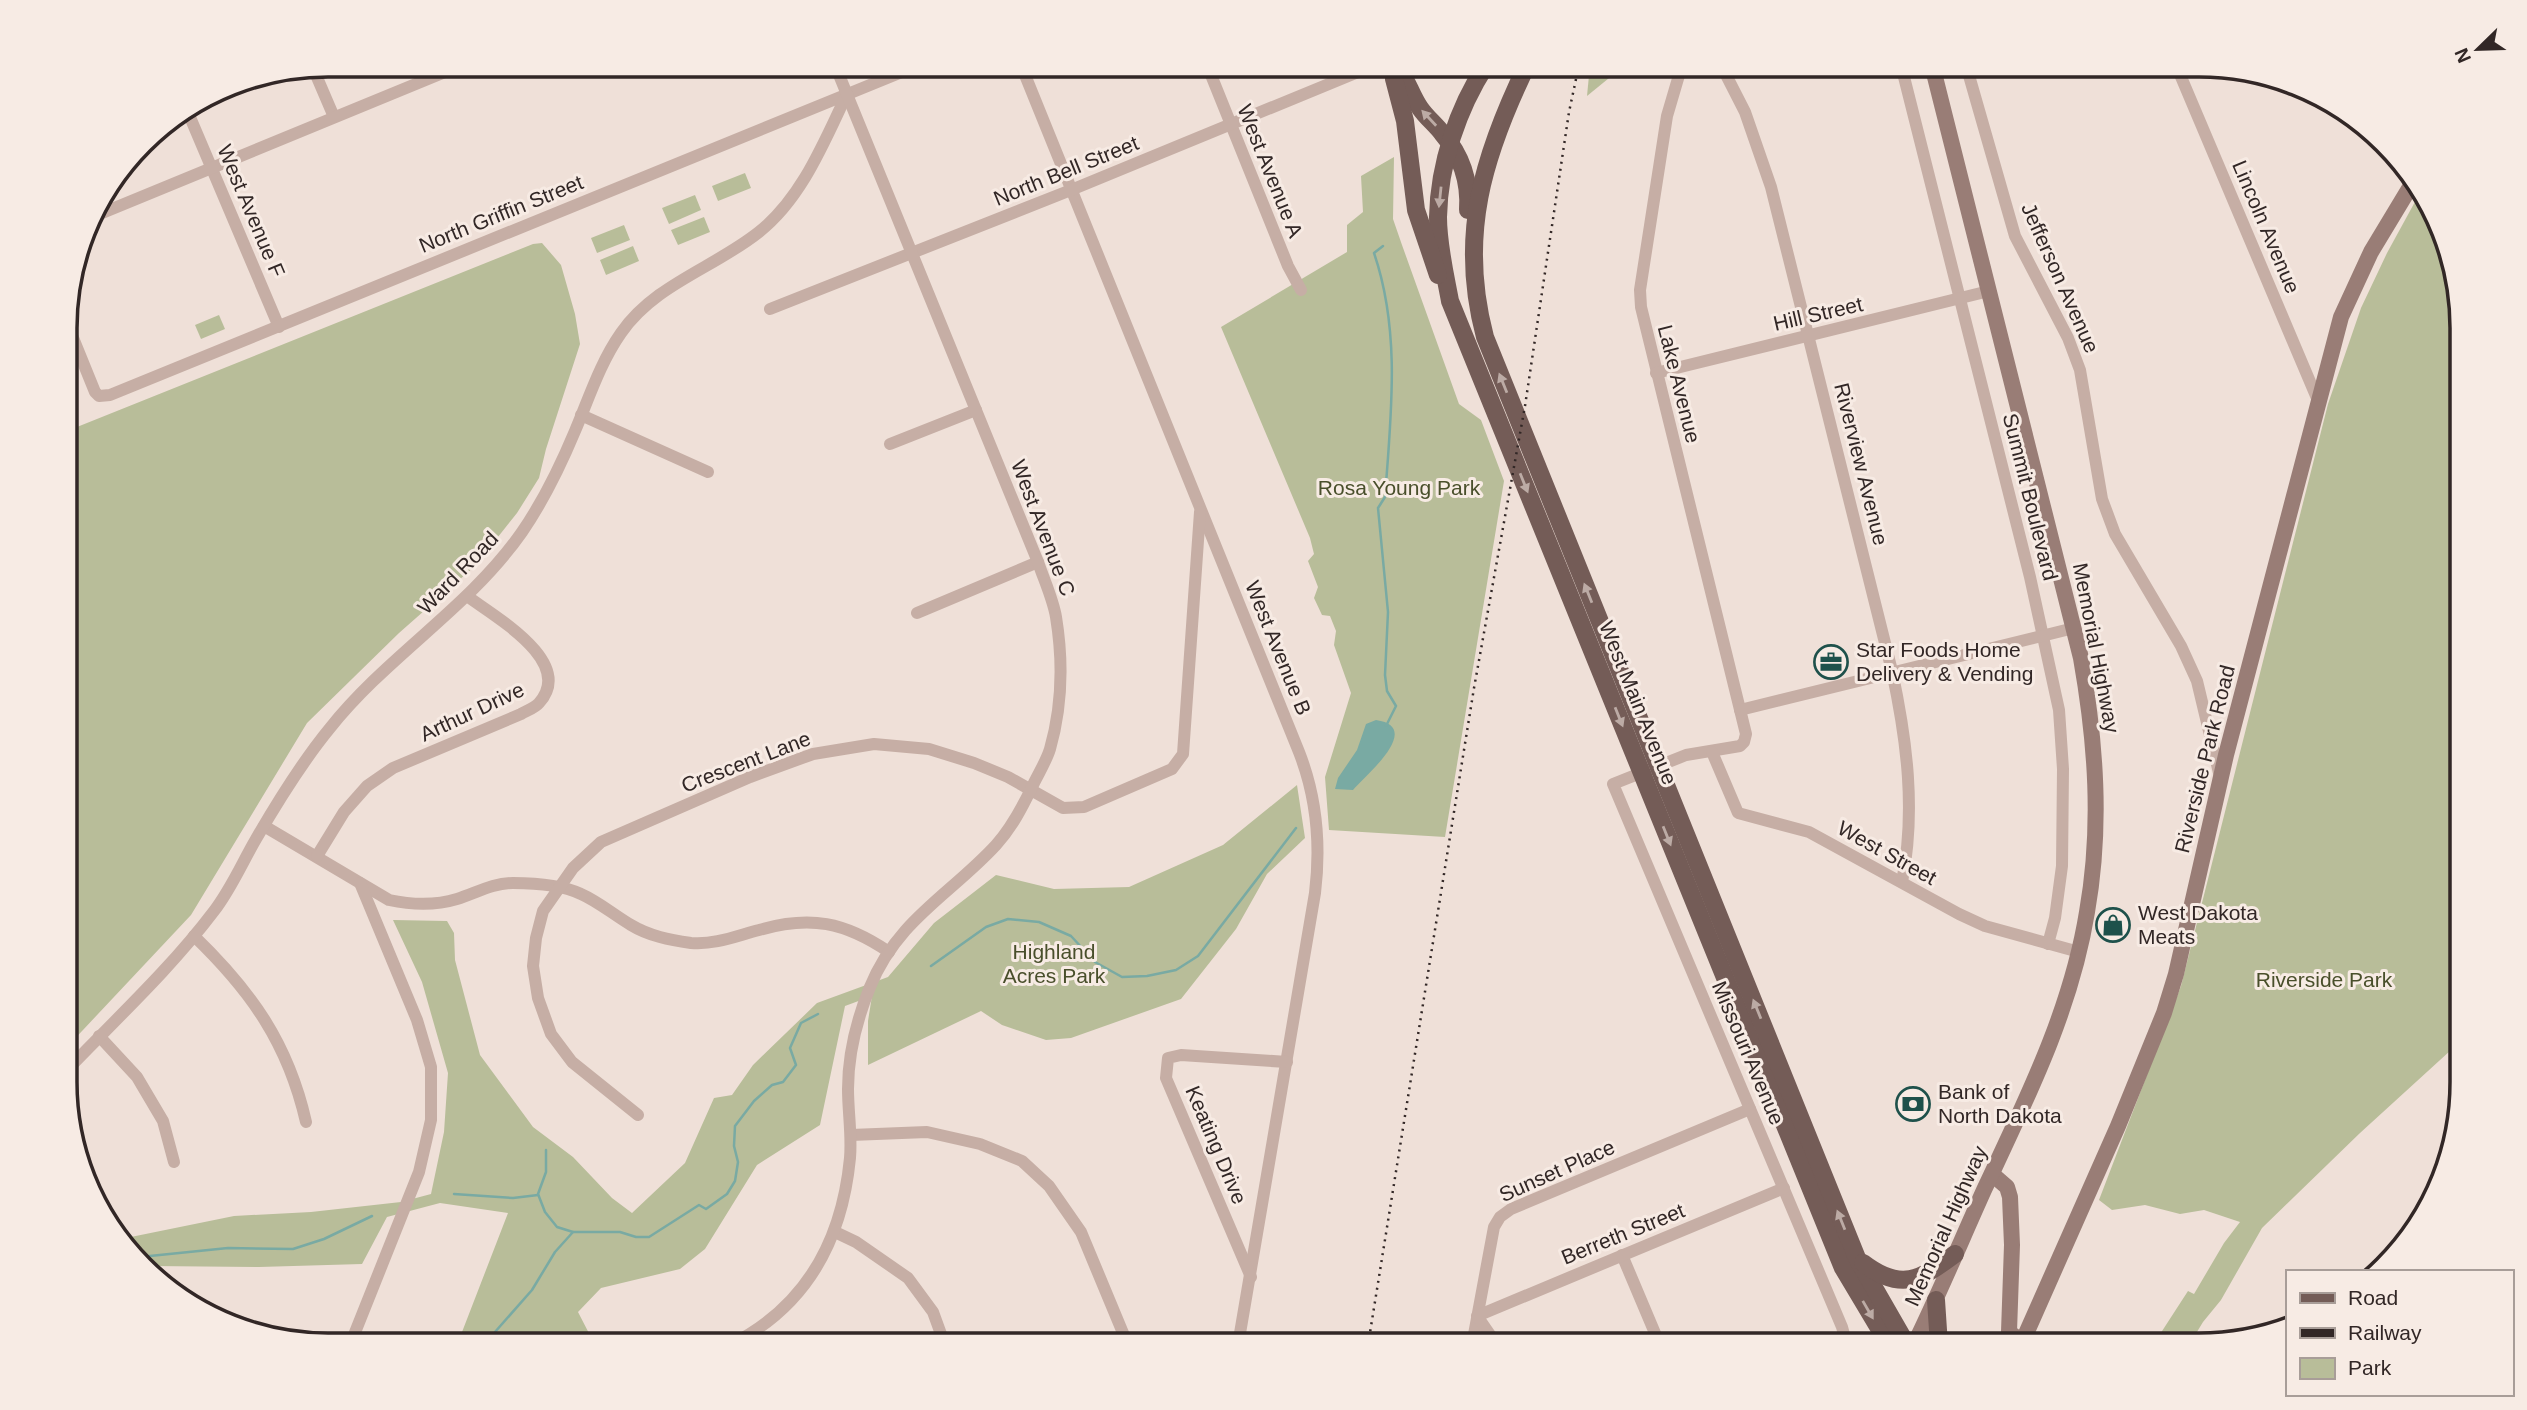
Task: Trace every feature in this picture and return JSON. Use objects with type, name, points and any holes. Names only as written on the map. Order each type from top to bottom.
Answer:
[{"type":"main road","points":[[1394,77],[1405,121],[1418,220],[1450,302]]},
{"type":"main road","points":[[1404,77],[1418,106],[1450,144],[1461,164],[1468,188],[1466,275],[1481,319]]},
{"type":"main road","name":"West Main Avenue","points":[[1479,77],[1463,107],[1450,144],[1439,195],[1438,219],[1450,302],[1843,1268],[1882,1333]]},
{"type":"main road","name":"West Main Avenue","points":[[1522,77],[1489,154],[1479,193],[1473,250],[1475,288],[1481,319],[1495,364],[1857,1258],[1900,1333]]},
{"type":"main road","name":"Memorial Highway","points":[[1920,1333],[2042,1064],[2063,1008],[2079,952],[2093,874],[2096,778],[2088,701],[2074,628],[1935,77]]},
{"type":"main road","name":"Riverside Park Road","points":[[2025,1333],[2113,1138],[2164,1013],[2176,974],[2221,778],[2341,317],[2371,252],[2408,190]]},
{"type":"main road","points":[[1992,1174],[2007,1187],[2010,1197],[2010,1333]]},
{"type":"main road","points":[[1857,1258],[1889,1279],[1899,1280],[1926,1275],[1955,1254]]},
{"type":"main road","points":[[1936,1300],[1937,1333]]},
{"type":"street","points":[[106,211],[432,77]]},
{"type":"street","name":"West Avenue C","points":[[750,1333],[765,1324],[792,1300],[823,1258],[835,1232],[850,1157],[848,1088],[854,1033],[871,984],[906,928],[996,845],[1022,812],[1050,750],[1059,703],[1061,659],[1056,614],[1038,562],[840,77]]},
{"type":"street","name":"North Griffin Street","points":[[77,346],[99,396],[110,395],[890,77]]},
{"type":"street","name":"West Avenue B","points":[[1026,77],[1299,752],[1313,797],[1318,847],[1317,878],[1240,1333]]},
{"type":"street","name":"West Avenue A","points":[[1212,77],[1288,266],[1301,290]]},
{"type":"street","name":"North Bell Street","points":[[770,309],[1071,190],[1346,77]]},
{"type":"street","name":"Lake Avenue","points":[[1678,77],[1667,116],[1640,290],[1641,307],[1656,373],[1746,734],[1740,746],[1712,752]]},
{"type":"street","name":"Riverview Avenue","points":[[1727,77],[1745,113],[1772,187],[1892,671],[1905,733],[1909,795],[1907,855],[1902,882]]},
{"type":"street","name":"Summit Boulevard","points":[[1904,77],[1961,298],[2059,710],[2063,769],[2062,866],[2055,918],[2048,944]]},
{"type":"street","name":"Jefferson Avenue","points":[[1969,77],[2015,236],[2068,338],[2080,370],[2102,499],[2115,534],[2181,646],[2197,681],[2221,778]]},
{"type":"street","name":"Lincoln Avenue","points":[[2181,77],[2320,404]]},
{"type":"street","points":[[317,78],[334,117]]},
{"type":"street","name":"Ward Road","points":[[77,1059],[194,936],[216,909],[264,826],[331,726],[386,669],[467,596],[520,536],[548,491],[606,357],[622,332],[667,288],[751,238],[771,222],[787,204],[807,173],[848,94]]},
{"type":"street","name":"West Avenue F","points":[[190,118],[279,327]]},
{"type":"street","name":"Hill Street","points":[[1656,373],[1989,291]]},
{"type":"street","points":[[890,444],[976,410]]},
{"type":"street","points":[[581,415],[708,472]]},
{"type":"street","name":"Crescent Lane","points":[[638,1115],[572,1062],[551,1034],[538,998],[533,966],[543,911],[573,868],[601,842],[750,777],[813,754],[874,744],[929,749],[974,763],[1063,808],[1084,807],[1172,769],[1182,754],[1200,508]]},
{"type":"street","points":[[917,613],[1038,562]]},
{"type":"street","name":"Arthur Drive","points":[[317,856],[344,812],[367,786],[393,768],[521,715],[539,704],[549,686],[548,668],[538,651],[467,596]]},
{"type":"street","points":[[1740,710],[2074,628]]},
{"type":"street","points":[[1641,772],[1686,755],[1712,752]]},
{"type":"street","name":"West Street","points":[[1712,752],[1738,813],[1809,832],[1973,921],[2079,952]]},
{"type":"street","name":"Missouri Avenue","points":[[1641,772],[1613,785],[1842,1327],[1841,1333]]},
{"type":"street","points":[[264,826],[389,900],[413,905],[457,899],[485,888],[510,883],[579,892],[632,926],[667,940],[698,943],[731,939],[786,922],[811,921],[837,925],[868,938],[889,952]]},
{"type":"street","points":[[355,1333],[419,1172],[431,1120],[431,1067],[417,1020],[360,883]]},
{"type":"street","points":[[194,936],[242,985],[269,1024],[291,1068],[306,1122]]},
{"type":"street","points":[[99,1036],[138,1077],[163,1121],[174,1162]]},
{"type":"street","name":"Keating Drive","points":[[1251,1277],[1166,1078],[1168,1058],[1181,1055],[1287,1062]]},
{"type":"street","name":"Sunset Place","points":[[1474,1333],[1494,1227],[1506,1213],[1751,1110]]},
{"type":"street","points":[[851,1135],[927,1132],[980,1144],[1022,1161],[1049,1186],[1081,1232],[1123,1333]]},
{"type":"street","name":"Berreth Street","points":[[1477,1316],[1784,1188]]},
{"type":"street","points":[[835,1232],[856,1242],[908,1278],[933,1312],[941,1333]]},
{"type":"street","points":[[1622,1255],[1655,1333]]},
{"type":"street","points":[[1477,1316],[1489,1333]]},
{"type":"green space","points":[[1589,77],[1610,77],[1587,96]]},
{"type":"green space","name":"Rosa Young Park","points":[[1394,157],[1393,219],[1459,404],[1481,420],[1504,481],[1445,837],[1329,830],[1325,777],[1351,693],[1334,645],[1336,631],[1330,616],[1322,615],[1314,598],[1318,587],[1308,561],[1314,554],[1310,538],[1221,327],[1347,252],[1347,225],[1363,212],[1361,176]]},
{"type":"green space","points":[[745,173],[751,188],[718,201],[712,186]]},
{"type":"green space","points":[[695,195],[701,210],[669,224],[662,208]]},
{"type":"green space","name":"Riverside Park","points":[[2415,202],[2437,247],[2448,295],[2450,328],[2450,1051],[2262,1228],[2221,1300],[2196,1333],[2161,1333],[2188,1291],[2194,1294],[2224,1243],[2240,1222],[2204,1210],[2180,1214],[2145,1205],[2112,1210],[2099,1200],[2181,986],[2328,404],[2361,308]]},
{"type":"green space","points":[[704,217],[710,232],[678,245],[671,230]]},
{"type":"green space","points":[[624,225],[630,240],[597,253],[591,238]]},
{"type":"green space","points":[[542,243],[561,265],[575,314],[580,344],[539,478],[517,513],[475,566],[399,633],[307,723],[191,915],[77,1036],[77,427],[533,244]]},
{"type":"green space","points":[[633,246],[639,261],[606,275],[600,260]]},
{"type":"green space","points":[[219,315],[225,329],[201,339],[195,325]]},
{"type":"green space","name":"Highland Acres Park","points":[[1297,785],[1305,838],[1267,874],[1236,929],[1181,999],[1071,1038],[1046,1040],[1002,1025],[981,1011],[868,1065],[868,1021],[872,996],[845,1006],[820,1125],[757,1165],[705,1249],[680,1269],[601,1288],[578,1312],[589,1333],[462,1333],[508,1213],[440,1203],[387,1217],[362,1264],[158,1266],[131,1237],[234,1216],[311,1212],[401,1202],[431,1194],[444,1132],[448,1073],[422,982],[393,920],[447,921],[454,933],[455,960],[480,1055],[533,1127],[573,1157],[612,1198],[632,1213],[685,1163],[714,1098],[732,1095],[753,1065],[817,1003],[888,977],[934,923],[996,875],[1054,889],[1129,887],[1223,845]]},
{"type":"water","points":[[1376,720],[1389,724],[1394,732],[1387,752],[1353,790],[1335,789],[1338,778],[1357,750],[1366,724]]},
{"type":"waterway","points":[[1383,246],[1374,253],[1388,313],[1392,374],[1385,497],[1378,508],[1388,612],[1385,675],[1387,691],[1396,706],[1386,726]]},
{"type":"waterway","points":[[931,966],[986,927],[1008,919],[1039,922],[1071,936],[1095,962],[1122,977],[1147,976],[1176,970],[1198,956],[1296,828]]},
{"type":"waterway","points":[[494,1333],[532,1290],[555,1252],[573,1232],[620,1232],[636,1237],[649,1237],[699,1205],[706,1209],[727,1194],[735,1181],[738,1162],[734,1146],[735,1126],[754,1101],[772,1085],[783,1082],[796,1065],[790,1048],[801,1023],[818,1014]]},
{"type":"waterway","points":[[546,1150],[546,1172],[538,1194],[545,1212],[557,1227],[573,1232]]},
{"type":"waterway","points":[[454,1194],[513,1198],[538,1195]]},
{"type":"waterway","points":[[148,1256],[228,1248],[293,1249],[324,1239],[372,1216]]},
{"type":"railway","points":[[1370,1333],[1474,688],[1525,406],[1576,77]]},
{"type":"place","name":"Star Foods Home Delivery & Vending","points":[[1831,662]]},
{"type":"place","name":"West Dakota Meats","points":[[2113,925]]},
{"type":"place","name":"Bank of North Dakota","points":[[1913,1104]]}]
